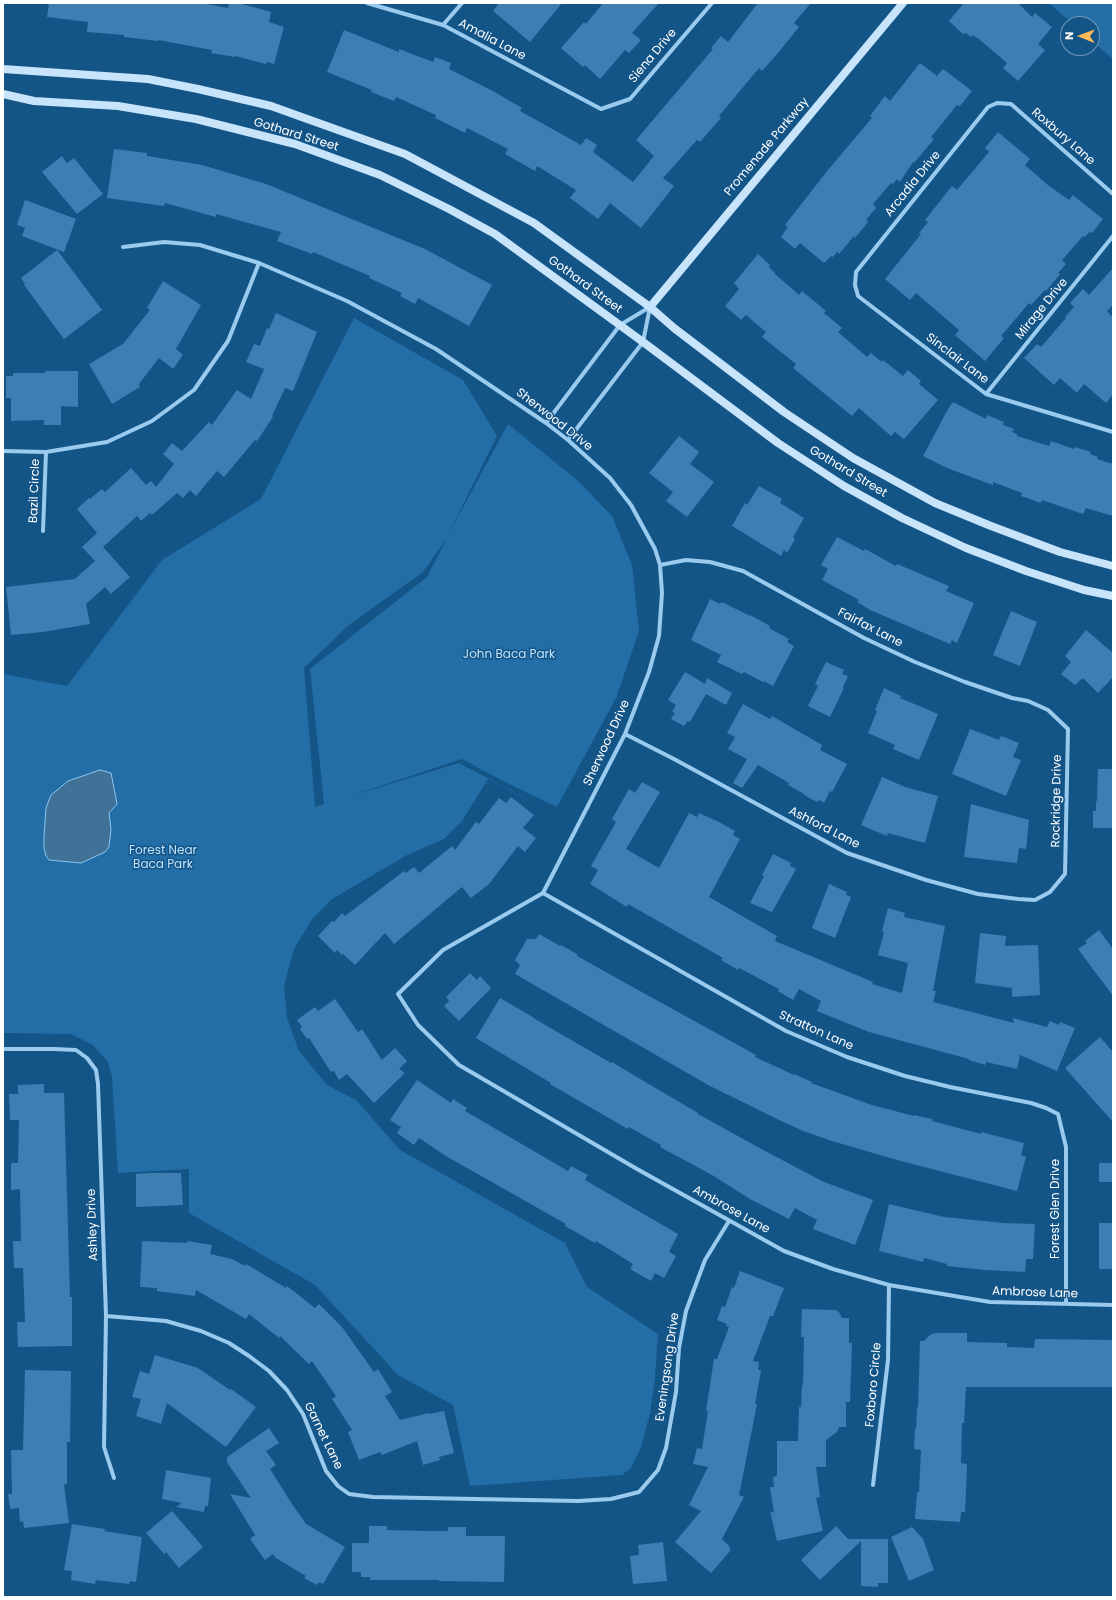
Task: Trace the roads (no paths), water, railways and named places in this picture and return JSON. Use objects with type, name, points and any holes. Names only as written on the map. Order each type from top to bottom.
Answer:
[{"type":"street","name":"Amalia Lane","points":[[367,3],[443,26],[601,109]]},
{"type":"street","points":[[443,26],[462,3]]},
{"type":"street","name":"Siena Drive","points":[[601,109],[630,99],[712,3]]},
{"type":"street","name":"Promenade Parkway","points":[[546,423],[620,325],[650,307],[902,3]]},
{"type":"street","name":"Gothard Street","points":[[3,69],[148,79],[198,89],[270,106],[404,154],[534,223],[650,307],[674,328],[784,412],[853,458],[935,502],[984,523],[1060,552],[1113,566]]},
{"type":"street","name":"Gothard Street","points":[[3,94],[34,101],[118,106],[196,119],[295,144],[380,175],[449,209],[495,234],[778,443],[844,486],[902,518],[966,548],[1026,571],[1084,590],[1113,596]]},
{"type":"street","name":"Roxbury Lane","points":[[998,103],[1011,104],[1113,194]]},
{"type":"street","name":"Arcadia Drive","points":[[855,285],[856,272],[988,107],[998,103]]},
{"type":"street","name":"Mirage Drive","points":[[986,394],[1113,236]]},
{"type":"street","name":"Sherwood Drive","points":[[123,247],[164,242],[200,246],[259,263],[347,301],[436,349],[546,423],[568,440],[610,478],[631,505],[655,549],[660,564],[662,593],[659,636],[649,672],[625,734],[543,893]]},
{"type":"street","points":[[3,451],[46,452],[107,442],[152,421],[194,390],[228,341],[259,263]]},
{"type":"street","name":"Sinclair Lane","points":[[855,285],[858,296],[986,394],[1113,432]]},
{"type":"street","name":"Promenade Parkway","points":[[568,440],[643,342],[650,307]]},
{"type":"street","name":"Bazil Circle","points":[[43,531],[46,452]]},
{"type":"street","name":"Fairfax Lane","points":[[660,564],[686,560],[710,562],[744,571],[864,638],[915,662],[965,682],[1012,698],[1028,701],[1048,710],[1068,729]]},
{"type":"street","name":"Rockridge Drive","points":[[1065,874],[1068,729]]},
{"type":"street","name":"Ashford Lane","points":[[625,734],[674,758],[847,853],[926,880],[978,894],[1035,900],[1050,892],[1065,874]]},
{"type":"street","name":"Ambrose Lane","points":[[543,893],[443,950],[398,994],[418,1025],[459,1065],[729,1221],[784,1251],[833,1269],[889,1285],[990,1302],[1113,1305]]},
{"type":"street","name":"Stratton Lane","points":[[543,893],[786,1031],[847,1057],[905,1076],[950,1087],[1031,1103],[1058,1114]]},
{"type":"street","name":"Ashley Drive","points":[[3,1049],[76,1050],[86,1058],[96,1070],[98,1084],[106,1316],[104,1447],[114,1478]]},
{"type":"street","name":"Forest Glen Drive","points":[[1058,1114],[1066,1147],[1066,1304]]},
{"type":"street","name":"Eveningsong Drive","points":[[638,1492],[658,1470],[666,1448],[676,1392],[679,1348],[686,1311],[705,1260],[729,1221]]},
{"type":"street","name":"Foxboro Circle","points":[[873,1486],[888,1360],[889,1285]]},
{"type":"street","name":"Garnet Lane","points":[[106,1316],[174,1323],[201,1331],[228,1342],[249,1356],[269,1371],[287,1390],[303,1414],[326,1471],[338,1486],[349,1494],[373,1497],[578,1500],[611,1499],[638,1492]]},
{"type":"park label","name":"John Baca Park","points":[[509,655]]},
{"type":"park label","name":"Forest Near Baca Park","points":[[163,858]]}]
